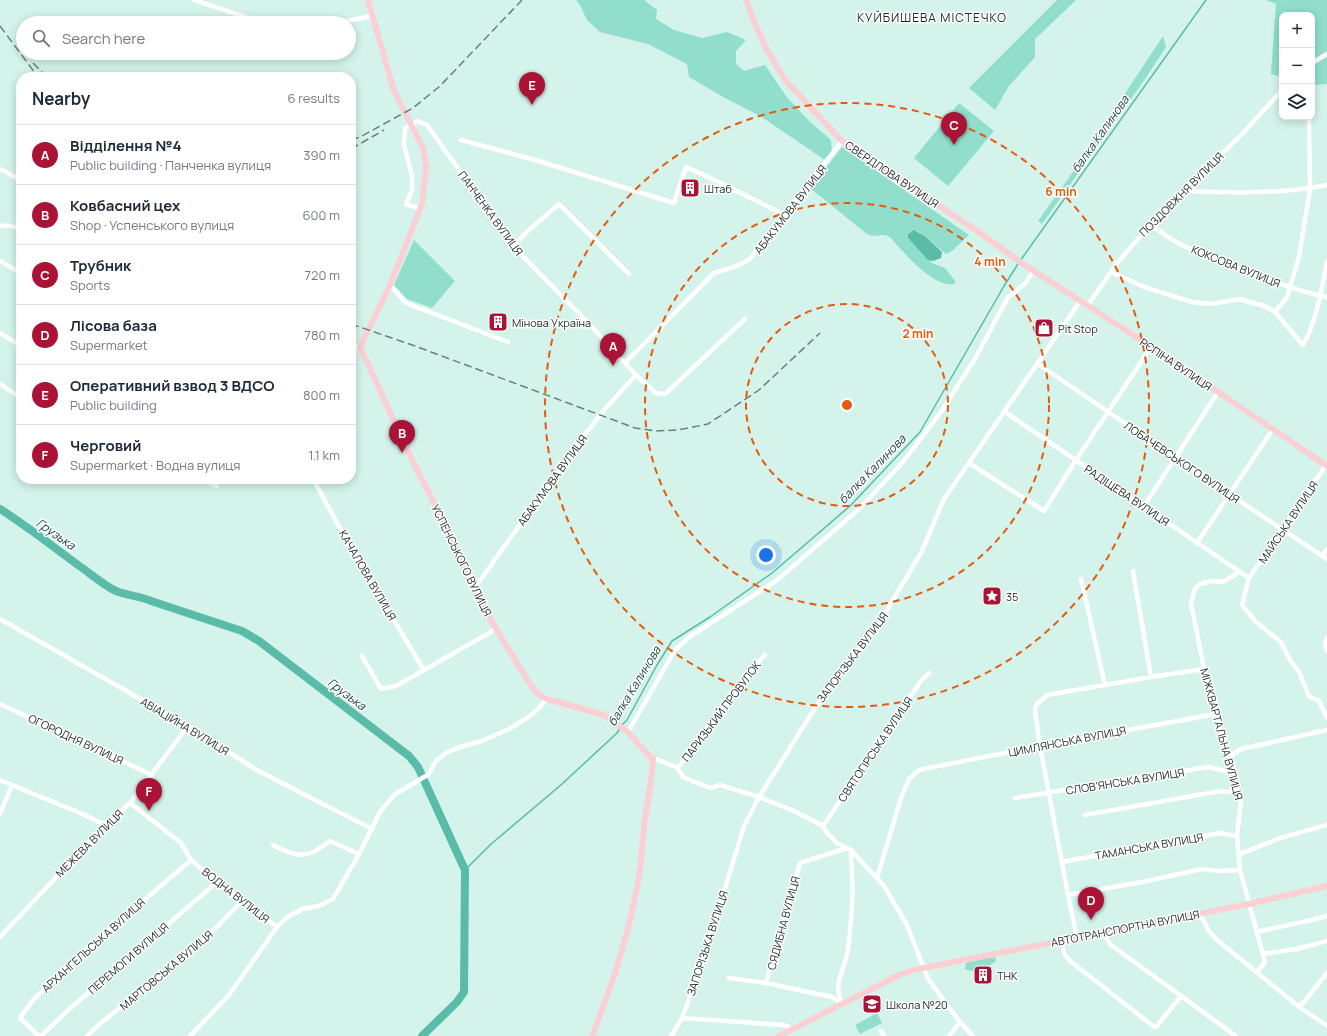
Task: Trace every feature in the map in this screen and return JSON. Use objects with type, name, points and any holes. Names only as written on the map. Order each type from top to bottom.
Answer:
[{"type":"street","points":[[194,0],[243,16]]},
{"type":"street","points":[[356,347],[360,347],[390,285],[421,209],[426,166],[423,148],[416,131],[394,91],[368,0]]},
{"type":"street","name":"СВЕРДЛОВА ВУЛИЦЯ","points":[[746,0],[766,48],[784,80],[842,141],[1024,264]]},
{"type":"street","points":[[356,19],[372,16]]},
{"type":"street","points":[[1315,61],[1327,54]]},
{"type":"street","name":"ПОЗДОВЖНЯ ВУЛИЦЯ","points":[[1088,305],[1117,262],[1151,224],[1244,132],[1279,93]]},
{"type":"street","points":[[1275,312],[1287,297],[1291,288],[1299,257],[1310,189],[1309,120]]},
{"type":"street","name":"ПАНЧЕНКА ВУЛИЦЯ","points":[[421,209],[406,204],[412,190],[412,176],[404,145],[405,128],[418,121],[427,125],[513,246],[592,327],[636,376],[656,393],[665,394],[745,319]]},
{"type":"street","points":[[461,140],[532,159],[674,203],[686,167],[785,215]]},
{"type":"street","name":"АБАКУМОВА ВУЛИЦЯ","points":[[625,363],[714,273],[734,267],[749,260],[842,141]]},
{"type":"street","points":[[0,169],[16,177]]},
{"type":"street","points":[[1186,189],[1194,192],[1244,193],[1310,189],[1327,185]]},
{"type":"street","points":[[513,246],[528,230],[559,204],[629,274]]},
{"type":"street","name":"КОКСОВА ВУЛИЦЯ","points":[[1151,224],[1162,234],[1209,258],[1291,288],[1327,298]]},
{"type":"street","points":[[0,226],[7,225],[16,228]]},
{"type":"street","points":[[0,261],[16,270]]},
{"type":"street","points":[[1111,272],[1144,287],[1192,302],[1212,304],[1239,300],[1264,306],[1275,312],[1303,345],[1311,331],[1327,262]]},
{"type":"street","name":"РЄПІНА ВУЛИЦЯ","points":[[1024,264],[1088,305],[1326,465]]},
{"type":"street","points":[[628,732],[675,650],[689,638],[776,581],[858,510],[903,462],[941,412],[976,357],[1008,297],[1025,284],[1034,270]]},
{"type":"street","points":[[390,285],[406,303],[508,342]]},
{"type":"street","name":"ЗАПОРІЗЬКА ВУЛИЦЯ","points":[[671,1036],[682,1018],[704,958],[744,826],[758,797],[827,689],[845,669],[881,620],[921,553],[944,499],[1038,364],[1080,300]]},
{"type":"street","points":[[0,333],[16,343]]},
{"type":"street","name":"УСПЕНСЬКОГО ВУЛИЦЯ","points":[[360,347],[412,460],[446,526],[474,589],[532,687],[538,694],[547,699],[604,715],[628,732],[651,757]]},
{"type":"street","points":[[969,463],[1044,511],[1151,347]]},
{"type":"street","name":"ЛОБАЧЕВСЬКОГО ВУЛИЦЯ","points":[[1038,364],[1108,413],[1327,559]]},
{"type":"street","name":"АБАКУМОВА ВУЛИЦЯ","points":[[474,589],[579,442],[605,409],[636,376]]},
{"type":"street","points":[[0,384],[16,395]]},
{"type":"street","points":[[1144,506],[1218,392]]},
{"type":"street","name":"РАДІЩЕВА ВУЛИЦЯ","points":[[1005,412],[1249,578]]},
{"type":"street","points":[[1197,543],[1273,429]]},
{"type":"street","name":"МАЙСЬКА ВУЛИЦЯ","points":[[1249,578],[1326,465]]},
{"type":"street","points":[[213,484],[218,486]]},
{"type":"street","name":"КАЧАЛОВА ВУЛИЦЯ","points":[[316,484],[358,561],[424,670]]},
{"type":"street","points":[[1322,556],[1327,549]]},
{"type":"street","points":[[1133,571],[1151,677]]},
{"type":"street","name":"МІЖКВАРТАЛЬНА ВУЛИЦЯ","points":[[1240,572],[1223,582],[1212,581],[1200,584],[1195,589],[1190,603],[1204,669],[1215,705],[1216,714],[1230,756],[1241,801],[1236,836],[1240,870],[1248,904],[1263,954]]},
{"type":"street","points":[[1249,578],[1242,605],[1256,622],[1281,642],[1290,660],[1299,672],[1309,696],[1319,700],[1327,718]]},
{"type":"street","points":[[1081,579],[1105,685]]},
{"type":"street","name":"АВІАЦІЙНА ВУЛИЦЯ","points":[[0,619],[188,726],[255,769],[372,829]]},
{"type":"street","points":[[362,656],[381,689],[396,686],[496,628]]},
{"type":"street","points":[[1327,638],[1325,644],[1327,651]]},
{"type":"street","name":"ПАРИЗЬКИЙ ПРОВУЛОК","points":[[678,768],[750,671],[765,655]]},
{"type":"street","points":[[1077,938],[1040,746],[1035,712],[1036,705],[1047,695],[1204,669]]},
{"type":"street","name":"СВЯТОГІРСЬКА ВУЛИЦЯ","points":[[823,826],[921,681],[929,673]]},
{"type":"street","name":"ВОДНА ВУЛИЦЯ","points":[[130,803],[181,843],[191,860],[277,928],[286,918],[302,909],[318,906],[333,899],[359,854],[380,812],[394,795],[422,778],[433,769],[436,761],[446,753],[457,748],[482,742],[509,729],[535,712],[547,699]]},
{"type":"street","name":"ОГОРОДНЯ ВУЛИЦЯ","points":[[0,704],[152,775]]},
{"type":"street","name":"ЦИМЛЯНСЬКА ВУЛИЦЯ","points":[[877,878],[900,798],[909,779],[919,770],[1216,714]]},
{"type":"street","name":"МЕЖЕВА ВУЛИЦЯ","points":[[0,936],[105,824],[130,803],[188,726]]},
{"type":"street","points":[[1230,756],[1241,749],[1327,730]]},
{"type":"street","points":[[592,1036],[614,978],[630,921],[639,881],[645,819],[652,773],[651,757],[678,768],[683,777],[710,788],[720,785],[758,797],[794,811],[823,826],[827,833],[837,843],[849,849],[884,886],[906,925],[928,979],[960,1022],[973,1036]]},
{"type":"street","name":"СЛОВ’ЯНСЬКА ВУЛИЦЯ","points":[[1015,798],[1208,767],[1234,773]]},
{"type":"street","points":[[0,780],[85,814],[105,824]]},
{"type":"street","points":[[0,814],[12,785]]},
{"type":"street","points":[[1085,815],[1215,792],[1238,791]]},
{"type":"street","points":[[1238,855],[1280,838],[1327,825]]},
{"type":"street","name":"ТАМАНСЬКА ВУЛИЦЯ","points":[[1062,862],[1220,833],[1236,836]]},
{"type":"street","points":[[273,845],[285,851],[296,854],[307,854],[330,841],[359,854]]},
{"type":"street","points":[[842,1004],[838,986],[839,977],[847,956],[852,910],[849,849]]},
{"type":"street","name":"СЯДИБНА ВУЛИЦЯ","points":[[766,983],[800,863],[849,849]]},
{"type":"street","name":"АРХАНГЕЛЬСЬКА ВУЛИЦЯ","points":[[40,1036],[20,1018],[33,1000],[79,956],[191,860]]},
{"type":"street","points":[[1068,895],[1142,882],[1202,869],[1219,871],[1240,870]]},
{"type":"street","name":"ПЕРЕМОГИ ВУЛИЦЯ","points":[[40,1036],[217,882]]},
{"type":"street","name":"АВТОТРАНСПОРТНА ВУЛИЦЯ","points":[[779,1036],[899,974],[1200,914],[1327,886]]},
{"type":"street","name":"МАРТОВСЬКА ВУЛИЦЯ","points":[[88,1036],[100,1024],[208,936],[242,901]]},
{"type":"street","points":[[1200,914],[1209,931],[1217,940],[1298,1006],[1327,1026]]},
{"type":"street","points":[[1256,932],[1327,916]]},
{"type":"street","points":[[190,1036],[230,995],[277,928]]},
{"type":"street","points":[[1102,933],[1111,945],[1236,1036]]},
{"type":"street","points":[[1061,941],[1070,961],[1153,1026],[1156,1027],[1181,996]]},
{"type":"street","points":[[1257,972],[1265,962],[1263,954],[1297,949],[1327,941]]},
{"type":"street","points":[[1298,1006],[1303,1003],[1327,973]]},
{"type":"street","points":[[729,978],[766,983],[832,998],[842,1004]]},
{"type":"street","points":[[682,1018],[784,1024],[793,1029]]},
{"type":"street","points":[[949,1036],[960,1022]]},
{"type":"street","points":[[881,1031],[884,1036]]},
{"type":"shaded area","points":[[576,0],[644,0],[657,10],[656,19],[674,30],[702,38],[727,32],[746,40],[736,51],[736,64],[744,71],[765,65],[786,96],[809,121],[831,140],[832,152],[825,160],[760,116],[689,77],[687,64],[648,44],[600,32],[587,20]]},
{"type":"shaded area","points":[[1057,0],[1076,0],[1035,39],[1035,57],[1009,86],[995,110],[969,88]]},
{"type":"shaded area","points":[[1266,0],[1327,0],[1327,84],[1315,85],[1315,12],[1279,12],[1279,76],[1271,74],[1276,4]]},
{"type":"shaded area","points":[[1163,36],[1166,47],[1143,82],[1042,224],[1038,221],[1080,162]]},
{"type":"shaded area","points":[[959,103],[994,131],[948,186],[914,158]]},
{"type":"shaded area","points":[[842,147],[969,235],[952,251],[946,254],[917,231],[910,232],[908,234],[908,238],[932,263],[945,268],[955,281],[955,284],[947,284],[931,277],[915,264],[891,238],[885,235],[874,236],[867,234],[810,188]]},
{"type":"shaded area","points":[[914,230],[926,237],[942,252],[941,258],[933,261],[928,260],[908,238],[908,234]]},
{"type":"shaded area","points":[[414,240],[455,281],[432,308],[407,299],[394,285]]},
{"type":"shaded area","points":[[995,957],[996,961],[985,967],[973,971],[965,969],[966,963],[968,962]]},
{"type":"shaded area","points":[[877,1013],[882,1023],[860,1034],[855,1025]]},
{"type":"waterway","name":"балка Калинова","points":[[1020,261],[1206,0]]},
{"type":"waterway","name":"балка Калинова","points":[[622,725],[627,720],[672,641],[710,617],[772,573],[850,506],[920,432],[1018,264]]},
{"type":"waterway","name":"Грузька","points":[[0,509],[30,529],[101,582],[116,591],[147,599],[242,631],[259,641],[409,756],[418,767],[465,870],[464,992],[457,1002],[422,1036]]},
{"type":"waterway","name":"балка Калинова","points":[[465,870],[490,845],[562,784],[617,733],[620,728]]},
{"type":"railway","points":[[356,138],[413,108],[440,86],[522,0]]},
{"type":"railway","points":[[0,26],[16,47]]},
{"type":"railway","points":[[25,60],[34,72]]},
{"type":"railway","points":[[33,63],[42,72]]},
{"type":"railway","points":[[356,146],[384,130]]},
{"type":"railway","points":[[356,326],[415,346],[635,428],[656,431],[678,430],[708,424],[759,390],[820,333]]},
{"type":"place","name":"Оперативний взвод 3 ВДСО","points":[[532,105]]},
{"type":"place","name":"Трубник","points":[[954,145]]},
{"type":"place","name":"Штаб","points":[[690,188]]},
{"type":"place","name":"Мінова Україна","points":[[498,322]]},
{"type":"place","name":"Pit Stop","points":[[1044,328]]},
{"type":"place","name":"Відділення №4","points":[[613,366]]},
{"type":"place","name":"Ковбасний цех","points":[[402,453]]},
{"type":"place","name":"35","points":[[992,596]]},
{"type":"place","name":"Черговий","points":[[149,811]]},
{"type":"place","name":"Лісова база","points":[[1091,920]]},
{"type":"place","name":"ТНК","points":[[983,975]]},
{"type":"place","name":"Школа №20","points":[[872,1004]]},
{"type":"district","name":"КУЙБИШЕВА МІСТЕЧКО","points":[[932,17]]}]
